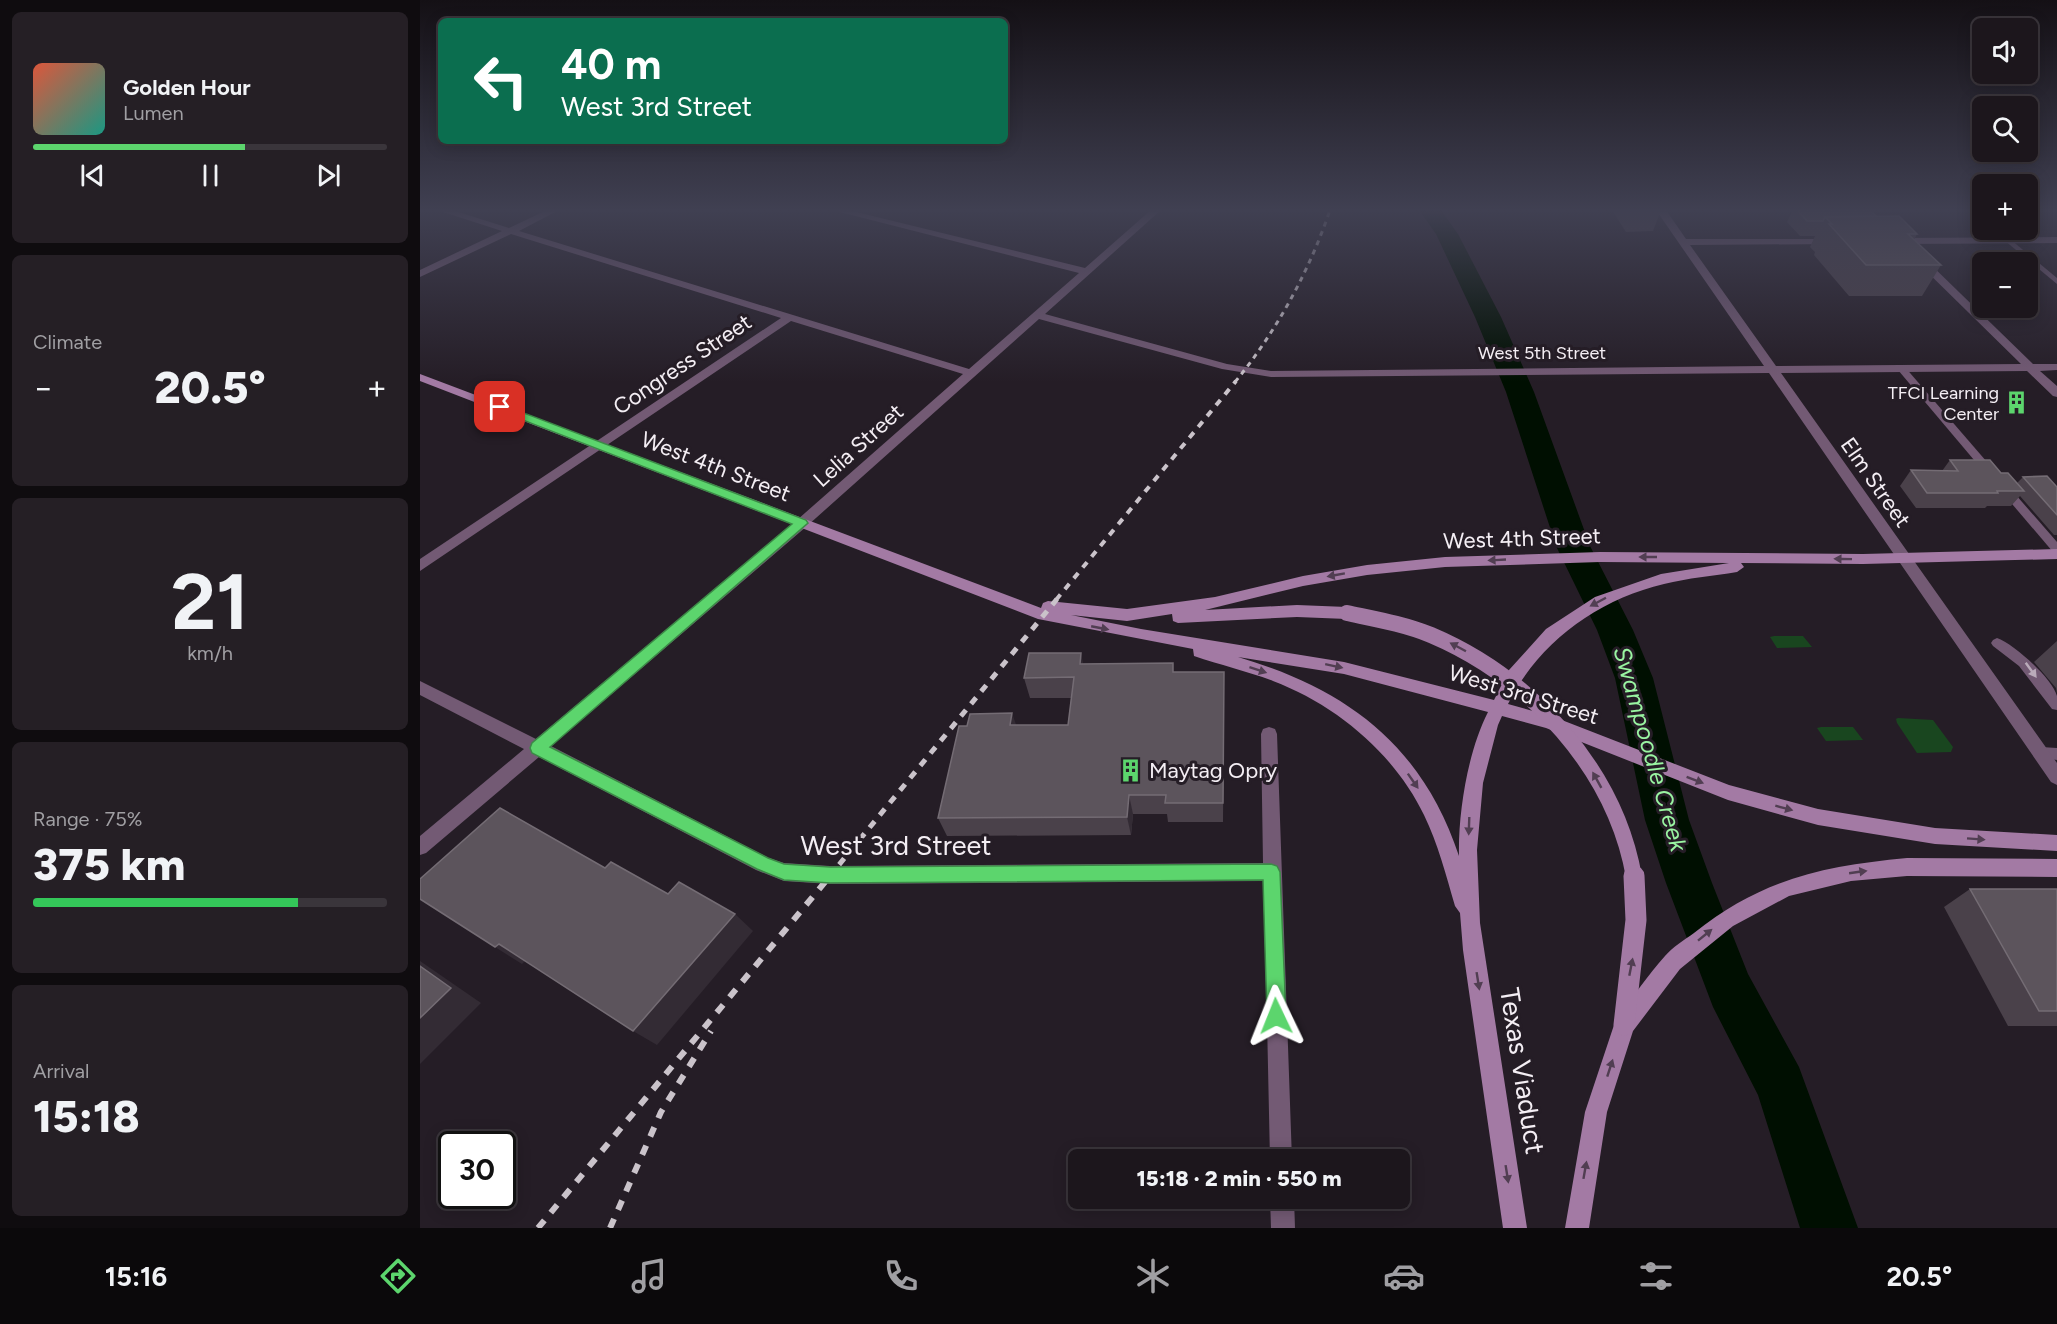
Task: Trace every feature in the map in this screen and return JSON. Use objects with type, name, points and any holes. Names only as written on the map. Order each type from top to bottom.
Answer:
[{"type":"main road","name":"West 4th Street","points":[[420,377],[1043,615]]},
{"type":"main road","name":"West 4th Street","points":[[995,597],[1076,611],[1127,615],[1215,603],[1282,585],[1367,570],[1445,562],[1555,557],[1863,559],[1902,556],[2057,554]]},
{"type":"main road","points":[[1470,923],[1469,838],[1472,790],[1484,741],[1497,708],[1521,666],[1558,628],[1604,599],[1641,584],[1697,570],[1754,565],[1794,558]]},
{"type":"main road","points":[[1127,615],[1157,617],[1297,611],[1347,613],[1416,629],[1458,646],[1480,660],[1534,701],[1580,753],[1598,781],[1615,816],[1630,860],[1635,883],[1637,931],[1624,1025],[1596,1112],[1577,1228]]},
{"type":"main road","name":"West 3rd Street","points":[[1043,615],[1141,635],[1344,668],[1548,722],[1728,792],[1818,817],[1877,828],[1961,838],[2057,843]]},
{"type":"main road","points":[[1141,635],[1280,677],[1324,698],[1359,722],[1393,754],[1431,810],[1441,831],[1470,923]]},
{"type":"main road","points":[[1624,1025],[1660,977],[1699,939],[1748,906],[1801,883],[1851,872],[1888,868],[2057,868]]},
{"type":"main road","name":"Texas Viaduct","points":[[1470,923],[1515,1226]]},
{"type":"street","points":[[420,274],[434,267]]},
{"type":"street","points":[[624,267],[971,373]]},
{"type":"street","points":[[1070,267],[1085,271]]},
{"type":"street","name":"Lelia Street","points":[[420,847],[802,523],[1089,267]]},
{"type":"street","name":"Elm Street","points":[[1700,267],[2057,777]]},
{"type":"street","points":[[1925,267],[2057,393]]},
{"type":"street","name":"West 5th Street","points":[[1035,315],[1226,367],[1272,374],[2057,367]]},
{"type":"street","name":"Congress Street","points":[[420,566],[788,318]]},
{"type":"street","name":"West 3rd Street","points":[[420,687],[763,864],[784,872],[830,875],[1271,872]]},
{"type":"street","points":[[1269,734],[1271,872],[1281,1149]]},
{"type":"street","points":[[1282,1209],[1283,1228]]},
{"type":"lane","points":[[2040,267],[2057,282]]},
{"type":"lane","points":[[1900,368],[2057,549]]},
{"type":"lane","points":[[1997,643],[2017,653],[2024,660],[2057,705]]},
{"type":"lane","points":[[2041,753],[2057,754]]},
{"type":"green space","points":[[1803,636],[1812,647],[1777,648],[1770,637]]},
{"type":"green space","points":[[1898,718],[1933,720],[1953,747],[1951,752],[1917,753],[1897,723]]},
{"type":"green space","points":[[1853,727],[1863,740],[1826,741],[1817,728]]},
{"type":"building","points":[[1950,460],[1990,460],[2001,473],[2008,473],[2024,491],[1927,493],[1911,470],[1958,471]]},
{"type":"building","points":[[2047,476],[2057,487],[2057,515],[2023,477]]},
{"type":"building","points":[[1029,653],[1081,653],[1080,664],[1173,663],[1173,672],[1224,672],[1223,803],[1165,803],[1166,795],[1129,795],[1127,817],[938,818],[959,726],[967,726],[970,714],[1012,713],[1010,725],[1068,725],[1074,677],[1024,678]]},
{"type":"building","points":[[500,808],[605,868],[611,862],[668,894],[679,882],[735,914],[633,1031],[499,944],[495,947],[420,899],[420,879]]},
{"type":"building","points":[[1970,889],[2057,889],[2057,1011],[2039,1011]]},
{"type":"building","points":[[420,966],[451,988],[420,1018]]},
{"type":"waterway","name":"Swampoodle Creek","points":[[1463,267],[1488,317],[1520,392],[1573,546],[1615,630],[1634,678],[1667,820],[1689,883],[1730,990],[1781,1085],[1829,1228]]},
{"type":"railway","points":[[1235,382],[1278,322],[1307,267]]},
{"type":"railway","points":[[1056,600],[1236,381]]},
{"type":"railway","points":[[829,877],[1057,599]]},
{"type":"railway","points":[[538,1228],[830,876]]},
{"type":"railway","points":[[610,1228],[661,1112],[711,1031]]},
{"type":"place","name":"TFCI Learning Center","points":[[2017,403]]},
{"type":"place","name":"Maytag Opry","points":[[1131,770]]},
{"type":"route","points":[[500,407],[802,523],[538,748],[763,864],[784,872],[830,875],[1271,872],[1276,1016]]}]
